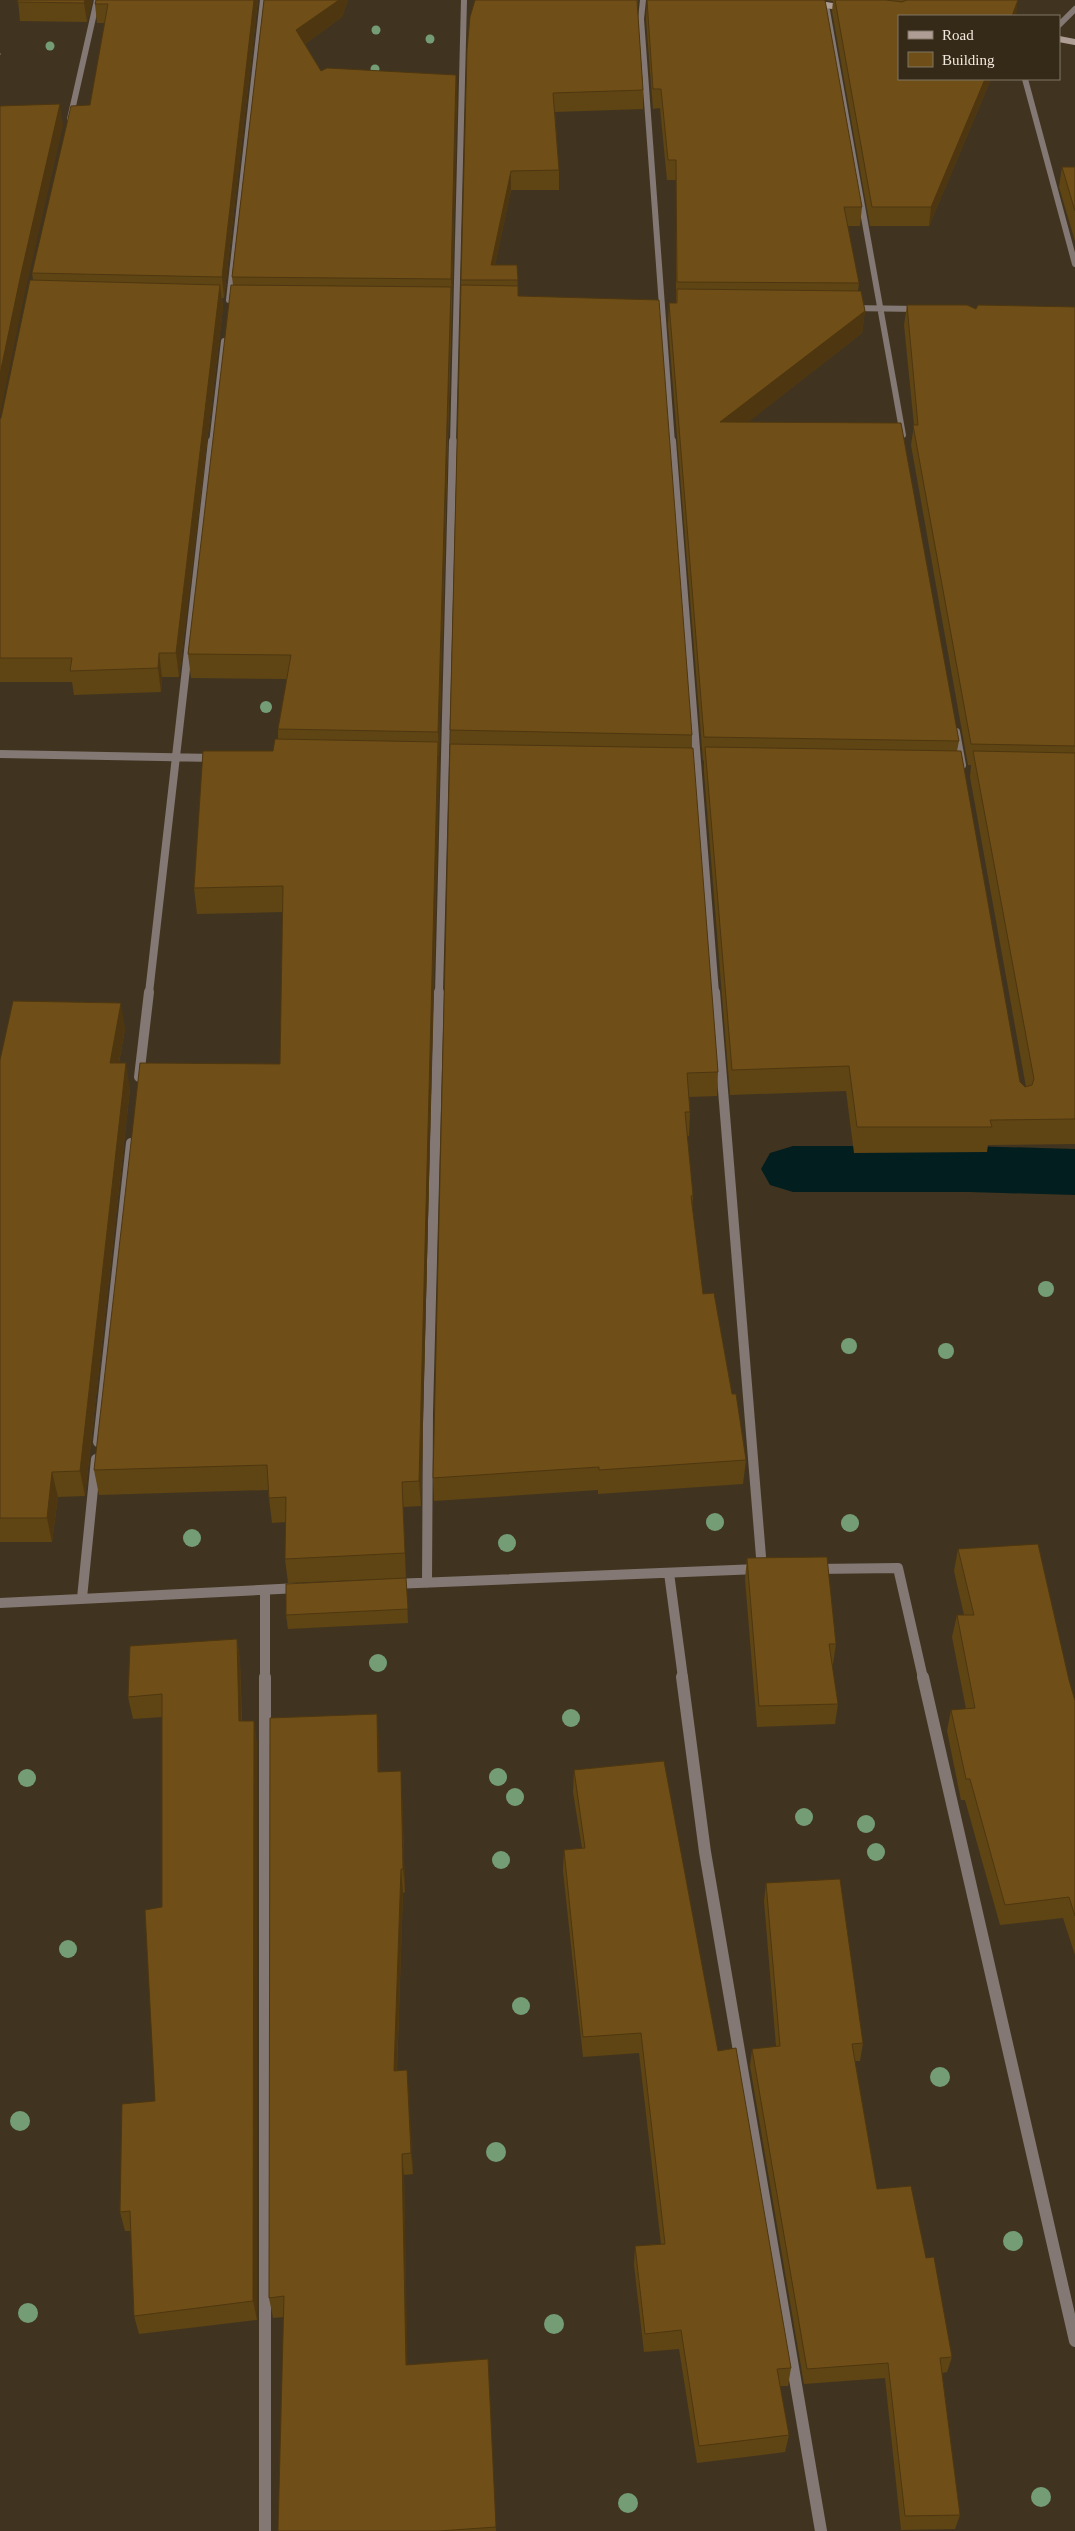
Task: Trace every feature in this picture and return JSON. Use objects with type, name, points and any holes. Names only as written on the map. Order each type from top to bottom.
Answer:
[{"type":"street","points":[[69,125],[98,0]]},
{"type":"street","points":[[228,313],[224,303],[263,0]]},
{"type":"street","points":[[427,1583],[428,1413],[464,0]]},
{"type":"street","points":[[379,1585],[767,1569],[696,766],[641,19],[643,0]]},
{"type":"street","points":[[792,0],[854,10]]},
{"type":"street","points":[[826,5],[905,446]]},
{"type":"street","points":[[1060,24],[1075,8]]},
{"type":"street","points":[[1060,39],[1075,42]]},
{"type":"street","points":[[1025,80],[1075,264]]},
{"type":"street","points":[[224,303],[238,303]]},
{"type":"street","points":[[446,305],[466,305]]},
{"type":"street","points":[[653,307],[673,307]]},
{"type":"street","points":[[841,308],[929,309]]},
{"type":"street","points":[[137,1092],[225,333]]},
{"type":"street","points":[[953,771],[968,771],[954,722]]},
{"type":"street","points":[[0,754],[226,758]]},
{"type":"street","points":[[434,762],[454,762]]},
{"type":"street","points":[[687,766],[706,767]]},
{"type":"street","points":[[82,1598],[105,1366],[132,1131]]},
{"type":"street","points":[[801,1569],[898,1568],[1075,2341]]},
{"type":"street","points":[[669,1574],[705,1852],[821,2531]]},
{"type":"street","points":[[0,1603],[313,1588]]},
{"type":"street","points":[[265,1590],[266,2531]]},
{"type":"building","points":[[18,0],[85,0],[84,3],[17,2]]},
{"type":"building","points":[[96,0],[254,0],[222,277],[32,273],[71,106],[90,105],[108,4],[95,4]]},
{"type":"building","points":[[264,0],[339,0],[296,30],[321,71],[327,68],[456,75],[451,279],[232,277]]},
{"type":"building","points":[[475,0],[637,0],[643,90],[553,93],[559,170],[511,171],[491,265],[517,265],[518,280],[461,280],[467,50],[470,17]]},
{"type":"building","points":[[647,0],[825,0],[862,207],[844,207],[859,283],[677,282],[676,160],[668,160],[661,89],[653,89]]},
{"type":"building","points":[[835,0],[886,0],[902,2],[907,0],[1018,0],[1012,15],[898,15],[898,80],[985,80],[931,207],[872,207]]},
{"type":"building","points":[[60,104],[21,274],[0,374],[0,106]]},
{"type":"building","points":[[1062,167],[1075,167],[1075,211]]},
{"type":"building","points":[[30,280],[220,285],[176,653],[159,653],[158,668],[70,671],[72,658],[0,658],[0,419]]},
{"type":"building","points":[[231,285],[451,287],[438,732],[278,729],[291,655],[188,654]]},
{"type":"building","points":[[461,285],[518,286],[518,296],[659,300],[692,735],[450,730]]},
{"type":"building","points":[[677,289],[861,291],[865,311],[720,422],[901,423],[959,741],[704,737],[669,303],[677,303]]},
{"type":"building","points":[[907,305],[967,305],[976,309],[978,305],[1075,307],[1075,746],[971,744],[913,425],[918,425]]},
{"type":"building","points":[[275,739],[438,742],[419,1481],[402,1482],[405,1553],[285,1559],[286,1497],[269,1498],[267,1465],[94,1470],[140,1063],[280,1064],[283,886],[194,888],[203,751],[273,751]]},
{"type":"building","points":[[450,744],[693,748],[718,1072],[687,1073],[690,1112],[685,1112],[693,1195],[691,1196],[703,1294],[714,1293],[732,1394],[736,1394],[746,1460],[599,1470],[599,1467],[433,1478]]},
{"type":"building","points":[[705,747],[961,751],[1020,1082],[1025,1087],[1032,1085],[1034,1079],[973,751],[1075,753],[1075,1119],[990,1120],[992,1127],[857,1127],[849,1066],[732,1070]]},
{"type":"building","points":[[13,1001],[121,1003],[110,1063],[126,1063],[80,1471],[52,1472],[47,1518],[0,1518],[0,1060]]},
{"type":"building","points":[[1038,1544],[1075,1701],[1075,1916],[1069,1897],[1005,1905],[970,1779],[966,1779],[951,1710],[975,1708],[957,1615],[974,1615],[958,1549]]},
{"type":"building","points":[[827,1557],[836,1644],[829,1644],[838,1704],[759,1706],[747,1558]]},
{"type":"building","points":[[406,1578],[408,1609],[286,1615],[286,1584]]},
{"type":"building","points":[[237,1639],[239,1721],[254,1721],[253,2301],[134,2316],[130,2211],[120,2212],[122,2104],[155,2101],[145,1910],[162,1907],[162,1694],[128,1697],[130,1646]]},
{"type":"building","points":[[377,1714],[378,1772],[401,1771],[403,1869],[401,1869],[394,2071],[407,2070],[411,2153],[402,2154],[406,2365],[488,2359],[496,2527],[439,2531],[278,2531],[284,2296],[269,2298],[270,1718]]},
{"type":"building","points":[[664,1761],[718,2051],[736,2048],[791,2368],[777,2369],[789,2435],[699,2446],[681,2330],[645,2334],[635,2246],[665,2244],[641,2033],[583,2037],[564,1850],[585,1848],[574,1770]]},
{"type":"building","points":[[840,1879],[863,2043],[852,2044],[877,2189],[911,2186],[926,2258],[934,2257],[952,2357],[940,2358],[960,2515],[905,2516],[888,2363],[807,2369],[752,2049],[780,2046],[766,1883]]},
{"type":"waterway","points":[[793,1169],[969,1169],[1075,1172]]}]
